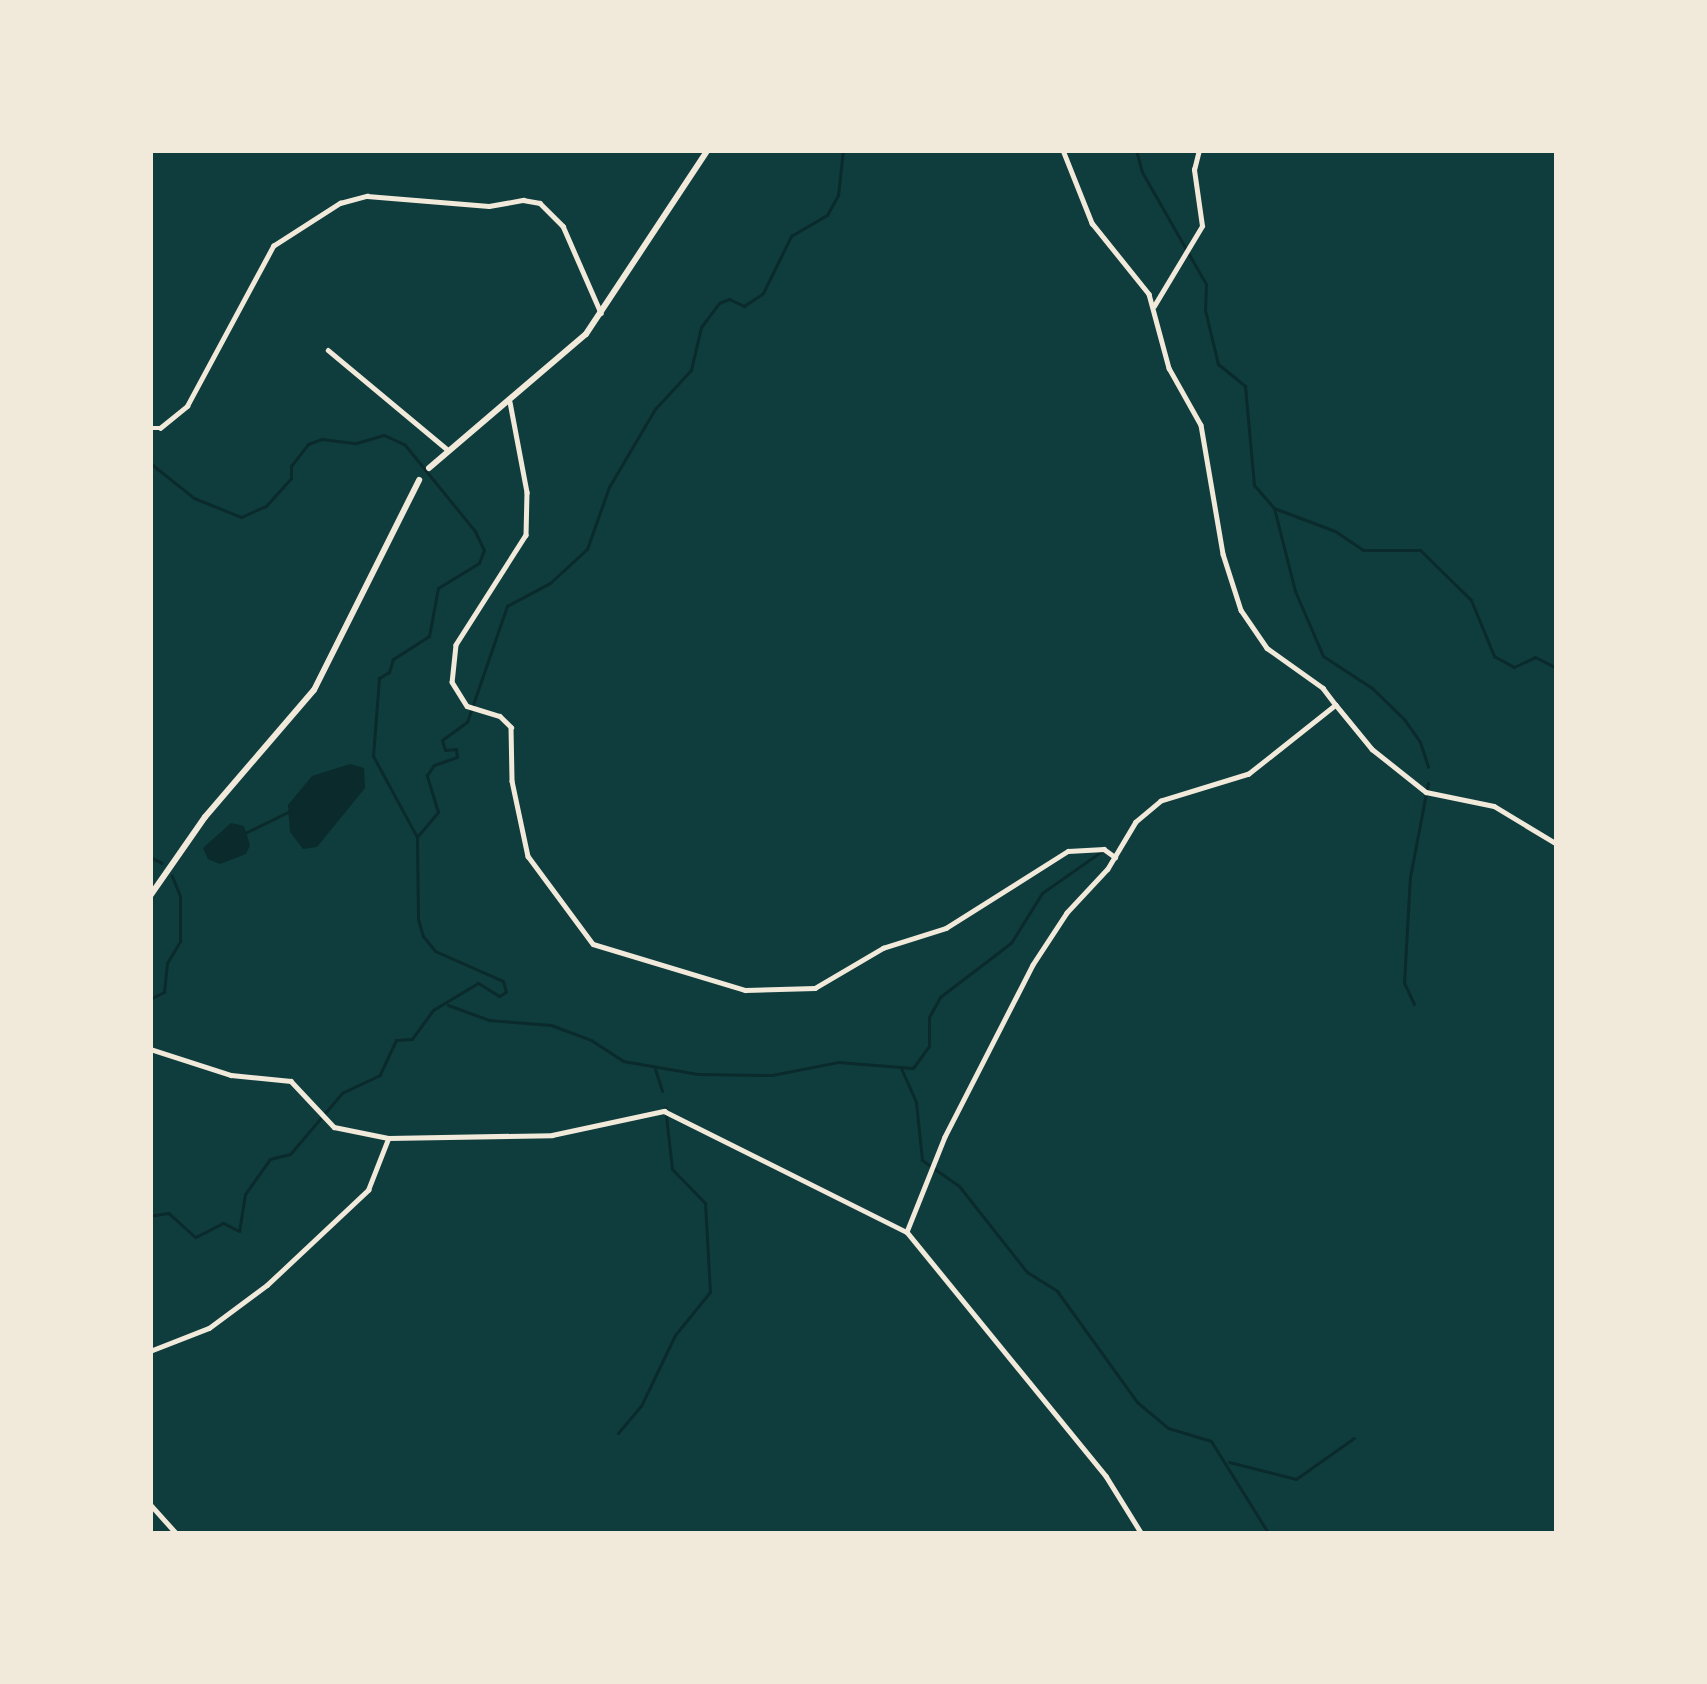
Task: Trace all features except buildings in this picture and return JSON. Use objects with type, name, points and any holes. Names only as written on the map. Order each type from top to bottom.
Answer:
[{"type":"street","points":[[150,896],[205,817],[314,690],[419,480],[447,448],[586,334],[708,150]]},
{"type":"street","points":[[1063,150],[1092,223],[1154,306],[1169,368],[1204,433],[1223,554],[1240,610],[1267,648],[1323,688],[1372,749],[1426,792],[1494,806],[1557,844]]},
{"type":"street","points":[[1154,306],[1202,226],[1193,170],[1199,150]]},
{"type":"street","points":[[150,428],[168,423],[187,406],[273,246],[326,209],[367,196],[489,206],[523,200],[540,203],[562,226],[601,313]]},
{"type":"street","points":[[328,350],[447,448]]},
{"type":"street","points":[[508,397],[529,503],[526,535],[456,645],[452,682],[467,706],[500,716],[511,727],[512,782],[528,856],[593,944],[746,990],[815,988],[883,949],[946,928],[1069,851],[1104,849],[1115,856]]},
{"type":"street","points":[[907,1232],[929,1173],[1034,965],[1066,913],[1150,809],[1250,774],[1336,705]]},
{"type":"street","points":[[150,1049],[231,1076],[291,1081],[329,1124],[388,1138],[552,1135],[664,1111],[907,1232],[1106,1475],[1142,1534]]},
{"type":"street","points":[[150,1352],[209,1328],[267,1285],[368,1190],[388,1138]]},
{"type":"street","points":[[150,1504],[177,1534]]},
{"type":"water","points":[[350,764],[364,768],[365,788],[317,847],[303,849],[290,832],[288,805],[312,776]]},
{"type":"water","points":[[231,823],[244,826],[250,845],[246,854],[220,864],[208,859],[203,848]]},
{"type":"waterway","points":[[417,837],[438,812],[427,775],[434,765],[457,757],[456,749],[445,750],[442,740],[467,722],[507,606],[550,583],[587,549],[609,487],[655,409],[691,370],[701,327],[719,303],[729,299],[744,306],[763,293],[791,236],[827,215],[838,195],[843,150]]},
{"type":"waterway","points":[[1136,150],[1142,172],[1206,284],[1205,310],[1218,364],[1245,386],[1254,485],[1274,508],[1295,591],[1323,656],[1372,688],[1404,719],[1420,742],[1428,767]]},
{"type":"waterway","points":[[150,463],[194,498],[241,517],[266,506],[291,478],[291,466],[308,444],[322,439],[356,443],[384,435],[405,445],[475,531],[484,550],[479,563],[438,588],[429,636],[393,659],[389,672],[379,678],[373,756],[417,837],[418,919],[423,936],[435,951],[503,981],[506,992],[499,996],[478,983],[433,1010],[412,1039],[396,1040],[380,1075],[342,1093],[290,1154],[270,1159],[245,1194],[239,1231],[223,1223],[195,1237],[168,1213],[150,1216]]},
{"type":"waterway","points":[[1274,508],[1335,531],[1363,550],[1420,550],[1471,600],[1494,656],[1514,667],[1535,657],[1557,668]]},
{"type":"waterway","points":[[1414,1004],[1404,983],[1410,877],[1428,783]]},
{"type":"waterway","points":[[245,833],[290,811]]},
{"type":"waterway","points":[[448,1005],[489,1020],[551,1025],[591,1040],[623,1061],[698,1074],[772,1075],[838,1062],[913,1068],[929,1046],[929,1017],[940,997],[1011,943],[1042,893],[1102,851]]},
{"type":"waterway","points":[[150,857],[162,863]]},
{"type":"waterway","points":[[150,999],[164,992],[167,963],[180,941],[180,896],[172,876]]},
{"type":"waterway","points":[[901,1068],[916,1102],[922,1160],[959,1186],[1027,1272],[1057,1291],[1137,1402],[1168,1428],[1211,1441],[1269,1534]]},
{"type":"waterway","points":[[655,1069],[662,1091]]},
{"type":"waterway","points":[[618,1433],[641,1406],[675,1335],[710,1292],[705,1203],[672,1169],[665,1107]]},
{"type":"waterway","points":[[1229,1462],[1296,1479],[1354,1438]]}]
